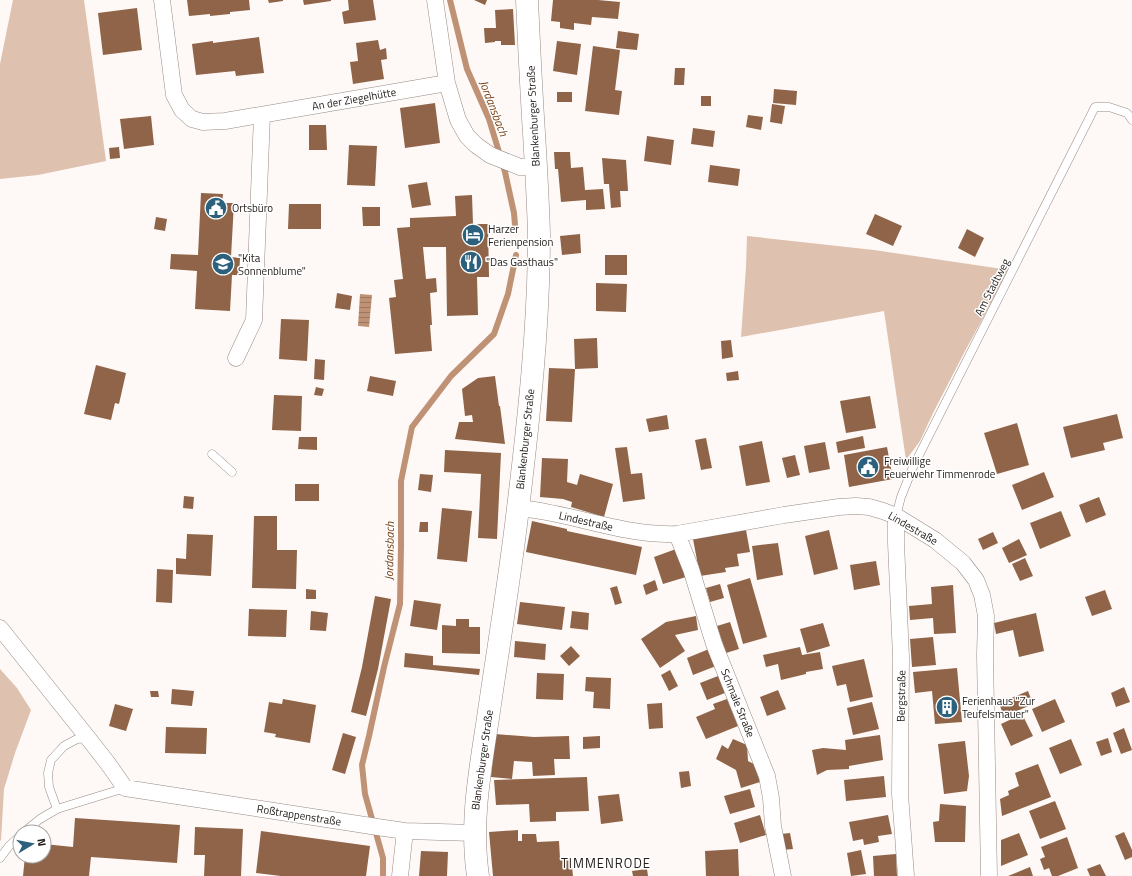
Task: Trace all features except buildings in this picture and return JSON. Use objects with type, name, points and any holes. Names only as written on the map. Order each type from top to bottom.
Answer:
[{"type":"main road","name":"Blankenburger Straße","points":[[478,876],[475,860],[474,833],[477,784],[511,565],[536,324],[538,234],[528,167],[527,0]]},
{"type":"street","name":"An der Ziegelhütte","points":[[162,0],[174,95],[182,110],[192,119],[203,122],[218,122],[447,83]]},
{"type":"street","points":[[435,0],[447,83],[458,120],[464,131],[476,145],[490,155],[528,167]]},
{"type":"street","points":[[236,358],[254,320],[262,115]]},
{"type":"street","name":"Lindestraße","points":[[518,508],[546,512],[641,533],[660,535],[677,534],[784,515],[856,506],[868,507],[896,516],[935,540],[964,563],[976,580],[982,595],[986,616],[985,655],[989,876]]},
{"type":"street","name":"Bergstraße","points":[[896,516],[901,657],[900,794],[906,876]]},
{"type":"street","name":"Schmale Straße","points":[[677,534],[691,569],[714,644],[767,776],[771,798],[773,826],[784,876]]},
{"type":"street","points":[[0,628],[88,738],[125,788]]},
{"type":"street","name":"Roßtrappenstraße","points":[[125,788],[405,831],[474,833]]},
{"type":"street","points":[[400,876],[405,831]]},
{"type":"lane","name":"Am Stadtweg","points":[[896,516],[901,497],[913,467],[1095,107],[1109,106],[1127,113],[1132,120]]},
{"type":"lane","points":[[212,454],[232,472]]},
{"type":"lane","points":[[57,809],[49,787],[48,773],[51,760],[64,746],[77,739],[88,738]]},
{"type":"lane","name":"Roßtrappenstraße","points":[[34,824],[57,809],[125,788]]},
{"type":"lane","points":[[0,858],[12,843]]},
{"type":"shaded area","points":[[13,0],[84,0],[106,161],[38,175],[0,179],[0,64]]},
{"type":"shaded area","points":[[747,236],[874,250],[1009,270],[965,351],[920,441],[906,460],[884,311],[741,337]]},
{"type":"shaded area","points":[[360,294],[372,295],[369,327],[358,326]]},
{"type":"shaded area","points":[[0,669],[17,688],[31,710],[15,753],[4,789],[0,841]]},
{"type":"waterway","name":"Jordansbach","points":[[450,0],[467,69],[489,119],[505,172],[514,213],[515,225]]},
{"type":"waterway","name":"Jordansbach","points":[[383,876],[383,858],[365,794],[362,765],[400,604],[401,481],[412,427],[451,376],[494,334],[508,294],[516,255]]},
{"type":"place","name":"Ortsbüro","points":[[216,208]]},
{"type":"place","name":"Harzer Ferienpension","points":[[473,235]]},
{"type":"place","name":"\"Das Gasthaus\"","points":[[471,262]]},
{"type":"place","name":"\"Kita Sonnenblume\"","points":[[223,264]]},
{"type":"place","name":"Freiwillige Feuerwehr Timmenrode","points":[[868,467]]},
{"type":"place","name":"Ferienhaus \"Zur Teufelsmauer\"","points":[[947,707]]},
{"type":"district","name":"TIMMENRODE","points":[[606,863]]}]
